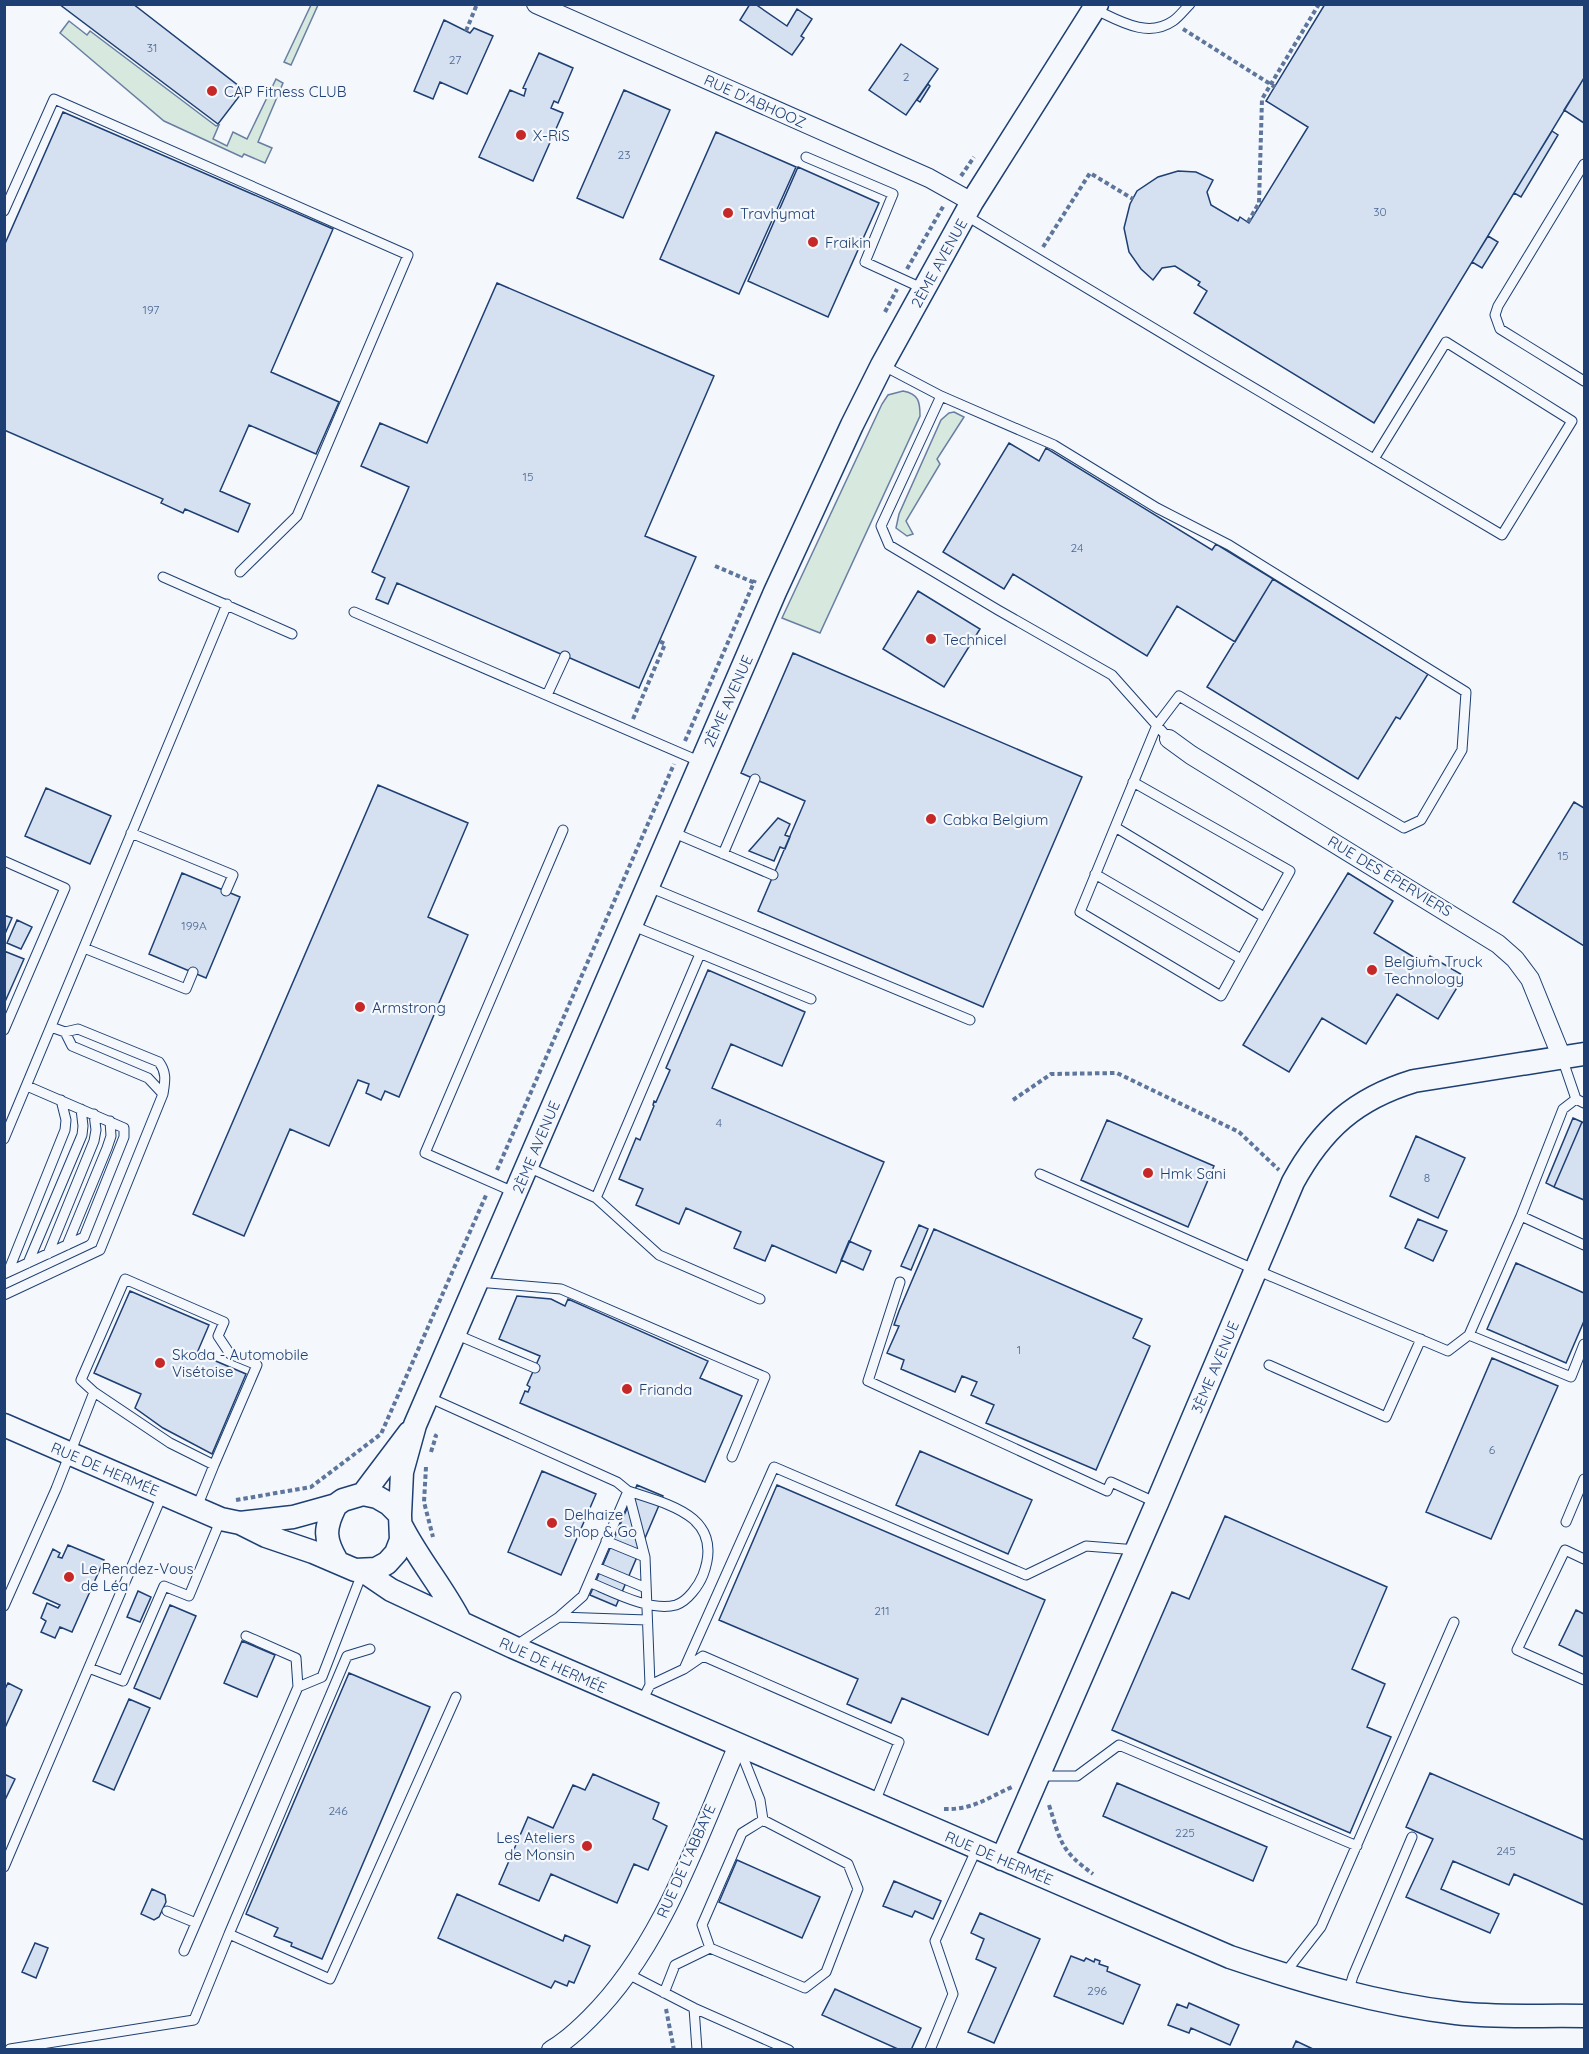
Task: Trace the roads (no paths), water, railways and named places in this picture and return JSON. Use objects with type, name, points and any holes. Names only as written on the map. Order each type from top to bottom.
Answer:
[{"type":"street","name":"RUE D'ABHOOZ","points":[[536,4],[929,178],[969,208]]},
{"type":"street","name":"2ÈME AVENUE","points":[[401,1521],[402,1472],[415,1425],[775,592],[882,365],[969,208],[1095,7]]},
{"type":"street","name":"RUE DES ÉPERVIERS","points":[[1169,739],[1191,755],[1498,944],[1515,959],[1530,978],[1573,1056]]},
{"type":"street","name":"3ÈME AVENUE","points":[[1002,1859],[1137,1550],[1293,1182],[1306,1158],[1342,1117],[1387,1089],[1414,1081],[1573,1056]]},
{"type":"street","name":"RUE DE HERMÉE","points":[[4,1425],[163,1493],[200,1499],[231,1521],[337,1561],[346,1567],[363,1571],[391,1590],[513,1647],[645,1694],[738,1745],[1230,1957],[1348,1993],[1404,2005],[1495,2016],[1584,2016]]},
{"type":"street","name":"2ÈME AVENUE","points":[[363,1494],[415,1425]]},
{"type":"street","points":[[231,1521],[293,1517],[336,1505],[352,1496],[363,1494],[377,1497],[383,1500],[401,1521],[415,1551],[449,1599],[460,1621]]},
{"type":"street","points":[[336,1505],[328,1521],[327,1535],[330,1550],[337,1561]]},
{"type":"street","points":[[363,1571],[376,1569],[387,1563],[396,1553],[401,1540],[401,1521]]},
{"type":"street","name":"RUE DE L'ABBAYE","points":[[551,2049],[582,2026],[628,1974],[669,1903],[738,1745]]},
{"type":"street","name":"RUE DE HERMÉE","points":[[1560,2015],[1584,2009]]},
{"type":"lane","points":[[1095,7],[1138,29],[1154,28],[1172,22],[1190,4]]},
{"type":"lane","points":[[4,212],[54,99],[408,255],[297,516],[240,572]]},
{"type":"lane","points":[[806,157],[892,194],[865,262],[924,289]]},
{"type":"lane","points":[[1584,164],[1498,306],[1495,315],[1500,329],[1584,381]]},
{"type":"lane","points":[[969,208],[1036,258],[1374,459],[1502,535],[1572,421],[1446,342],[1374,459]]},
{"type":"lane","points":[[882,365],[992,420],[1054,445],[1157,508],[1229,545],[1466,692],[1462,750],[1421,820],[1404,828],[1179,696],[1157,725],[1133,782],[1115,827],[1095,874],[1080,912],[1221,996],[1290,871],[1133,782]]},
{"type":"lane","points":[[941,396],[881,526],[889,545],[1112,675],[1169,739]]},
{"type":"lane","points":[[163,577],[292,634]]},
{"type":"lane","points":[[4,1139],[227,604]]},
{"type":"lane","points":[[354,612],[701,762]]},
{"type":"lane","points":[[547,696],[565,656]]},
{"type":"lane","points":[[723,854],[755,779]]},
{"type":"lane","points":[[1115,827],[1264,917]]},
{"type":"lane","points":[[516,1193],[425,1153],[563,830]]},
{"type":"lane","points":[[672,832],[773,875]]},
{"type":"lane","points":[[131,833],[233,875],[226,891]]},
{"type":"lane","points":[[4,861],[65,888],[4,1030]]},
{"type":"lane","points":[[1095,874],[1241,959]]},
{"type":"lane","points":[[648,887],[970,1020]]},
{"type":"lane","points":[[631,925],[811,999]]},
{"type":"lane","points":[[84,948],[186,989],[193,972]]},
{"type":"lane","points":[[596,1198],[700,954]]},
{"type":"lane","points":[[4,1295],[100,1250],[163,1094],[166,1078],[165,1070],[159,1062],[78,1029],[65,1032],[51,1027]]},
{"type":"lane","points":[[65,1032],[72,1046],[148,1078],[163,1094]]},
{"type":"lane","points":[[1040,1174],[1256,1270],[1448,1351],[1469,1335],[1521,1216],[1563,1109],[1580,1101],[1573,1056]]},
{"type":"lane","points":[[6,1273],[84,1237],[124,1137],[124,1128],[27,1086]]},
{"type":"lane","points":[[6,1273],[65,1130],[66,1120],[62,1100]]},
{"type":"lane","points":[[28,1263],[82,1135],[81,1109]]},
{"type":"lane","points":[[48,1254],[94,1141],[96,1130],[94,1114]]},
{"type":"lane","points":[[67,1245],[107,1148],[111,1136],[110,1121]]},
{"type":"lane","points":[[528,1167],[596,1198],[660,1255],[760,1299]]},
{"type":"lane","points":[[1521,1216],[1584,1245]]},
{"type":"lane","points":[[200,1499],[257,1365],[230,1354],[218,1335],[224,1322],[124,1279],[81,1380],[94,1392],[170,1443],[214,1465]]},
{"type":"lane","points":[[477,1282],[561,1289],[765,1377],[732,1457]]},
{"type":"lane","points":[[900,1282],[868,1382],[1107,1491],[1111,1482],[1157,1503]]},
{"type":"lane","points":[[455,1334],[535,1368]]},
{"type":"lane","points":[[1469,1335],[1570,1377],[1584,1344]]},
{"type":"lane","points":[[1269,1365],[1386,1417],[1420,1339]]},
{"type":"lane","points":[[4,1606],[56,1489],[94,1392]]},
{"type":"lane","points":[[428,1397],[617,1482],[628,1491],[689,1514],[702,1527],[709,1544],[708,1560],[700,1581],[690,1595],[677,1605],[647,1605],[589,1582]]},
{"type":"lane","points":[[684,1669],[774,1467],[1026,1575],[1086,1546],[1137,1550]]},
{"type":"lane","points":[[1566,1522],[1584,1479]]},
{"type":"lane","points":[[513,1647],[559,1617],[583,1596],[628,1491]]},
{"type":"lane","points":[[628,1491],[645,1557],[647,1605],[645,1694]]},
{"type":"lane","points":[[4,1868],[163,1493]]},
{"type":"lane","points":[[89,1668],[123,1681],[164,1586],[189,1596],[231,1521]]},
{"type":"lane","points":[[606,1541],[645,1557]]},
{"type":"lane","points":[[1584,1559],[1565,1550],[1517,1650],[1584,1680]]},
{"type":"lane","points":[[596,1567],[646,1588]]},
{"type":"lane","points":[[298,1687],[322,1677],[363,1571]]},
{"type":"lane","points":[[559,1617],[647,1620]]},
{"type":"lane","points":[[1283,1975],[1321,1927],[1454,1622]]},
{"type":"lane","points":[[184,1951],[298,1687],[297,1658],[246,1635]]},
{"type":"lane","points":[[10,2049],[194,2020],[347,1656],[370,1648]]},
{"type":"lane","points":[[645,1694],[703,1656],[899,1742],[874,1804]]},
{"type":"lane","points":[[229,1934],[330,1979],[456,1697]]},
{"type":"lane","points":[[738,1745],[760,1800],[763,1820]]},
{"type":"lane","points":[[1034,1784],[1077,1776],[1119,1745],[1357,1846]]},
{"type":"lane","points":[[763,1820],[848,1864],[858,1889],[826,1972],[805,1988],[710,1948],[702,1925],[741,1833],[763,1820]]},
{"type":"lane","points":[[1348,1993],[1353,1976],[1412,1837]]},
{"type":"lane","points":[[930,2049],[953,1994],[935,1941],[977,1848]]},
{"type":"lane","points":[[167,1911],[196,1923]]},
{"type":"lane","points":[[664,1993],[675,1965],[710,1948]]},
{"type":"lane","points":[[628,1974],[694,2008],[789,2049]]},
{"type":"lane","points":[[694,2008],[697,2049]]},
{"type":"place","name":"CAP Fitness CLUB","points":[[212,91]]},
{"type":"place","name":"X-RiS","points":[[521,135]]},
{"type":"place","name":"Travhymat","points":[[728,213]]},
{"type":"place","name":"Fraikin","points":[[813,242]]},
{"type":"place","name":"Technicel","points":[[931,639]]},
{"type":"place","name":"Cabka Belgium","points":[[931,819]]},
{"type":"place","name":"Belgium Truck Technology","points":[[1372,970]]},
{"type":"place","name":"Armstrong","points":[[360,1007]]},
{"type":"place","name":"Hmk Sani","points":[[1148,1173]]},
{"type":"place","name":"Skoda - Automobile Visétoise","points":[[160,1363]]},
{"type":"place","name":"Frianda","points":[[627,1389]]},
{"type":"place","name":"Delhaize Shop & Go","points":[[552,1523]]},
{"type":"place","name":"Le Rendez-Vous de Léa","points":[[69,1577]]},
{"type":"place","name":"Les Ateliers de Monsin","points":[[587,1846]]}]
